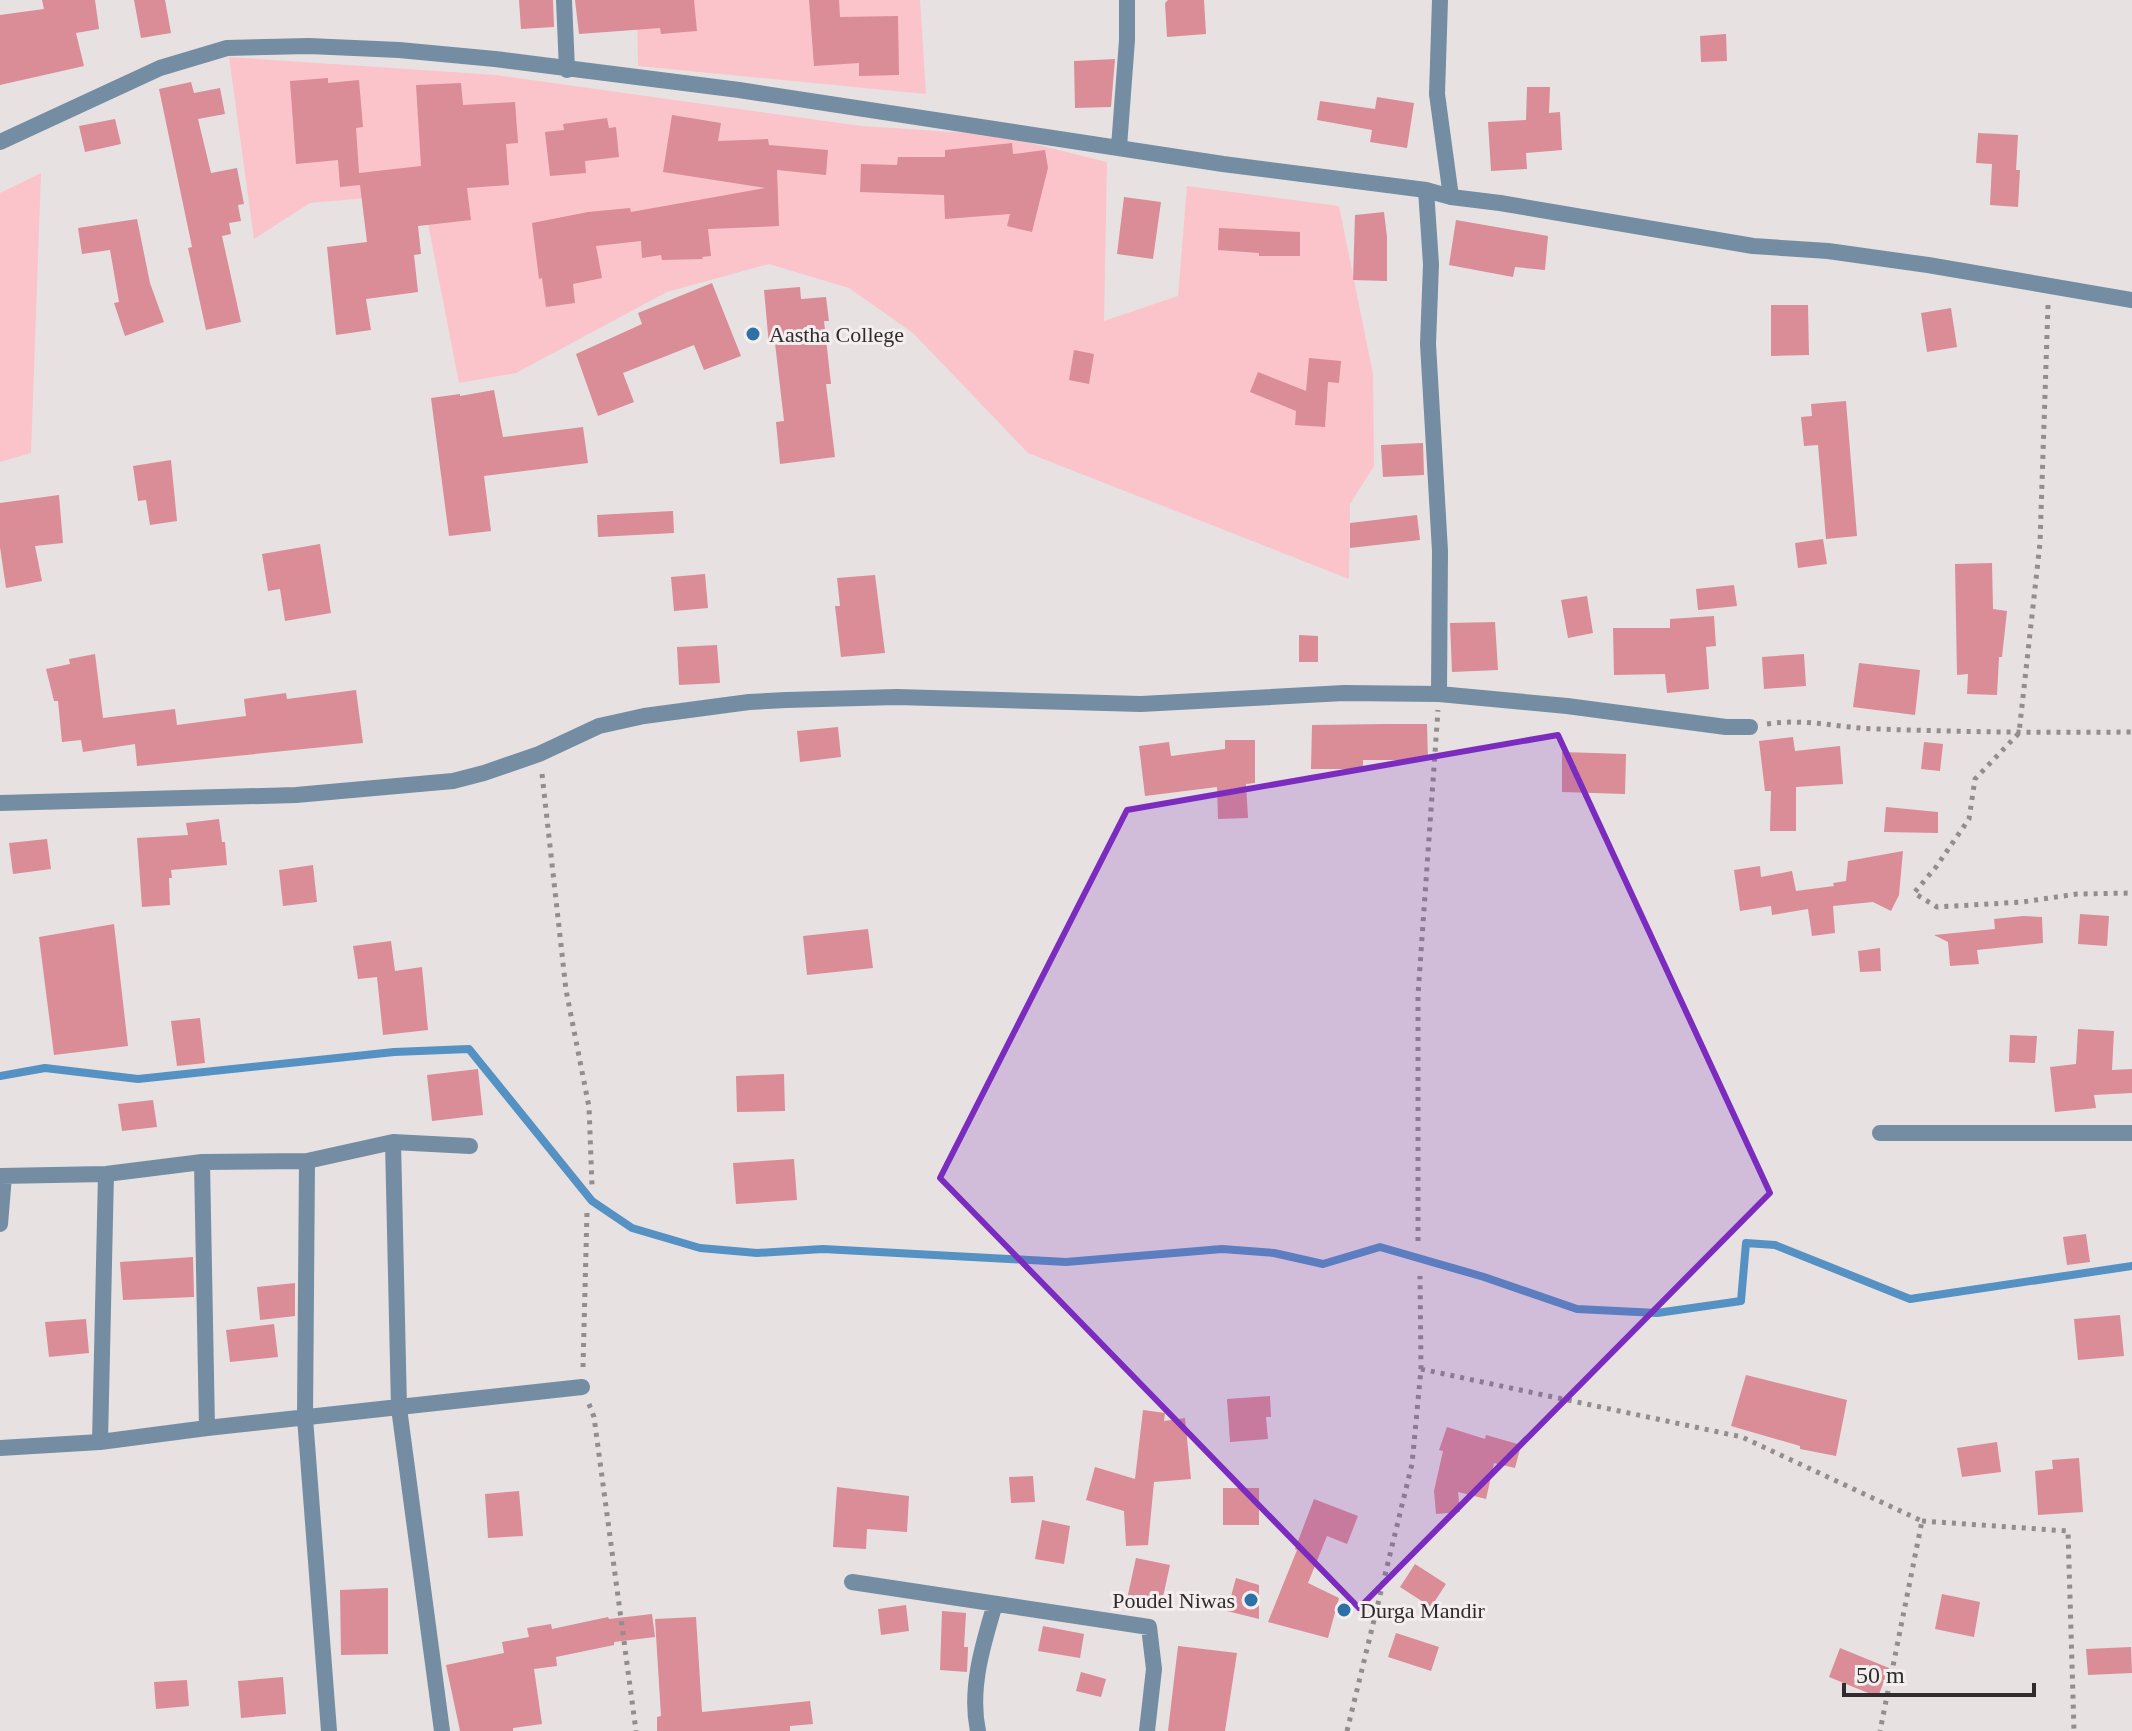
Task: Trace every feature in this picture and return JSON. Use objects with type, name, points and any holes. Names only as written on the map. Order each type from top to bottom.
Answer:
[{"type":"street","points":[[564,0],[567,70]]},
{"type":"street","points":[[1119,147],[1127,0]]},
{"type":"street","points":[[1440,0],[1437,94],[1451,197]]},
{"type":"street","points":[[0,142],[160,68],[227,48],[266,45],[399,50],[739,90],[1223,164],[1426,190],[1451,197],[1753,246],[1828,251],[2049,284],[2132,300]]},
{"type":"street","points":[[1426,190],[1431,264],[1428,344],[1440,551],[1439,694]]},
{"type":"street","points":[[0,803],[327,792],[453,781],[539,754],[599,726],[644,716],[749,702],[897,697],[1141,704],[1344,693],[1439,694],[1567,706],[1726,727],[1750,727]]},
{"type":"street","points":[[1880,1133],[2132,1133]]},
{"type":"street","points":[[393,1142],[399,1408],[442,1731]]},
{"type":"street","points":[[0,1224],[2,1176],[106,1174],[202,1162],[307,1161],[393,1142],[470,1146]]},
{"type":"street","points":[[307,1161],[305,1418],[329,1731]]},
{"type":"street","points":[[202,1162],[207,1428]]},
{"type":"street","points":[[100,1442],[106,1174]]},
{"type":"street","points":[[0,1448],[100,1442],[582,1387]]},
{"type":"street","points":[[852,1582],[1149,1627],[1154,1669],[1147,1731]]},
{"type":"street","points":[[978,1731],[973,1710],[981,1657],[995,1604]]},
{"type":"path","points":[[2049,284],[2040,543],[2019,733],[1975,779],[1969,819],[1914,893],[1937,907],[2022,902],[2077,894],[2132,893]]},
{"type":"path","points":[[1418,1241],[1418,995],[1439,694]]},
{"type":"path","points":[[1750,727],[1795,720],[1861,728],[2019,733],[2132,732]]},
{"type":"path","points":[[539,754],[566,990],[589,1107],[592,1186]]},
{"type":"path","points":[[587,1212],[582,1387],[594,1417],[636,1731]]},
{"type":"path","points":[[1347,1731],[1412,1464],[1421,1369],[1420,1276]]},
{"type":"path","points":[[1421,1369],[1742,1437],[1922,1521],[2068,1531],[2074,1731]]},
{"type":"path","points":[[1880,1731],[1922,1521]]},
{"type":"highlighted area","points":[[1558,735],[1770,1193],[1359,1608],[940,1178],[1127,810]]},
{"type":"shaded area","points":[[637,0],[920,0],[926,94],[638,66]]},
{"type":"shaded area","points":[[229,57],[496,75],[861,126],[998,135],[1107,162],[1104,321],[1178,296],[1187,186],[1339,206],[1373,374],[1374,466],[1350,504],[1349,579],[1028,453],[913,333],[849,288],[769,264],[667,292],[516,373],[459,383],[422,193],[310,203],[254,239]]},
{"type":"shaded area","points":[[41,173],[31,453],[0,462],[0,193]]},
{"type":"building","points":[[42,0],[95,0],[99,29],[76,33],[84,66],[0,85],[0,15],[44,9]]},
{"type":"building","points":[[134,0],[165,0],[171,33],[141,38]]},
{"type":"building","points":[[519,0],[553,0],[554,27],[521,29]]},
{"type":"building","points":[[575,0],[694,0],[697,31],[661,34],[660,28],[579,34]]},
{"type":"building","points":[[809,0],[839,0],[840,17],[898,16],[899,75],[859,76],[859,63],[814,66]]},
{"type":"building","points":[[1168,0],[1204,0],[1206,34],[1167,37],[1165,3]]},
{"type":"building","points":[[1726,34],[1727,61],[1701,62],[1700,36]]},
{"type":"building","points":[[1115,59],[1111,107],[1075,108],[1074,61]]},
{"type":"building","points":[[328,78],[328,83],[359,80],[363,127],[356,128],[359,173],[421,166],[416,85],[461,83],[463,105],[515,102],[518,143],[506,144],[509,185],[467,188],[471,220],[418,226],[421,254],[414,255],[418,292],[366,299],[371,330],[336,335],[327,247],[367,242],[360,185],[340,187],[338,160],[296,164],[290,81]]},
{"type":"building","points":[[191,82],[194,93],[220,88],[225,114],[198,119],[211,173],[237,168],[244,204],[238,205],[241,221],[229,223],[231,234],[222,236],[241,322],[206,330],[159,89]]},
{"type":"building","points":[[1527,87],[1550,87],[1549,113],[1560,112],[1562,150],[1526,153],[1527,169],[1491,171],[1488,122],[1526,120]]},
{"type":"building","points":[[1377,97],[1414,103],[1407,148],[1370,142],[1372,130],[1317,120],[1320,101],[1375,109]]},
{"type":"building","points":[[672,115],[721,123],[718,141],[768,139],[769,145],[828,150],[826,175],[777,170],[779,226],[708,229],[711,256],[703,259],[662,260],[661,255],[642,258],[641,241],[596,246],[602,278],[573,284],[575,303],[546,307],[532,223],[588,212],[630,208],[631,212],[765,188],[663,172]]},
{"type":"building","points":[[607,118],[609,128],[616,127],[619,157],[585,161],[586,173],[550,176],[545,132],[564,130],[563,124]]},
{"type":"building","points":[[115,119],[121,144],[85,152],[79,126]]},
{"type":"building","points":[[1978,133],[2018,135],[2018,207],[1990,205],[1992,164],[1976,163]]},
{"type":"building","points":[[1012,143],[1013,154],[1045,150],[1048,168],[1032,232],[1007,226],[1010,214],[945,219],[944,195],[860,192],[861,164],[897,165],[898,157],[945,157],[945,150]]},
{"type":"building","points":[[1124,197],[1161,202],[1153,259],[1117,254]]},
{"type":"building","points":[[1384,212],[1387,281],[1353,280],[1355,215]]},
{"type":"building","points":[[137,219],[150,283],[164,322],[125,336],[114,303],[119,302],[110,250],[82,254],[78,228]]},
{"type":"building","points":[[1456,220],[1548,236],[1545,270],[1515,267],[1513,277],[1449,265]]},
{"type":"building","points":[[1219,228],[1300,232],[1300,256],[1259,256],[1259,253],[1218,250]]},
{"type":"building","points":[[712,283],[741,356],[704,370],[694,345],[623,373],[634,402],[598,416],[576,354],[642,324],[638,313]]},
{"type":"building","points":[[800,287],[801,299],[826,297],[829,321],[824,321],[831,384],[826,384],[835,457],[780,464],[776,422],[784,421],[775,343],[769,345],[764,290]]},
{"type":"building","points":[[1771,305],[1808,305],[1809,355],[1771,356]]},
{"type":"building","points":[[1951,308],[1957,347],[1927,352],[1921,313]]},
{"type":"building","points":[[1074,350],[1094,354],[1089,384],[1069,380]]},
{"type":"building","points":[[1309,358],[1341,361],[1339,383],[1328,382],[1325,427],[1295,425],[1296,411],[1250,392],[1258,372],[1306,391]]},
{"type":"building","points":[[494,390],[503,437],[583,427],[588,463],[484,476],[491,531],[449,536],[431,398]]},
{"type":"building","points":[[1846,401],[1857,536],[1826,539],[1818,445],[1804,446],[1801,417],[1812,416],[1811,404]]},
{"type":"building","points":[[1423,443],[1424,475],[1383,477],[1381,445]]},
{"type":"building","points":[[171,460],[177,521],[150,525],[146,500],[138,501],[133,466]]},
{"type":"building","points":[[59,495],[63,543],[35,546],[42,581],[6,588],[0,547],[0,503]]},
{"type":"building","points":[[673,511],[674,533],[598,537],[597,515]]},
{"type":"building","points":[[1417,515],[1420,540],[1350,548],[1350,523]]},
{"type":"building","points":[[1823,539],[1827,564],[1798,568],[1795,543]]},
{"type":"building","points":[[320,544],[331,613],[285,621],[280,589],[268,591],[262,554]]},
{"type":"building","points":[[1992,563],[1993,609],[2007,611],[2002,657],[1999,657],[1997,695],[1967,694],[1968,674],[1957,675],[1955,564]]},
{"type":"building","points":[[705,574],[708,608],[674,611],[671,577]]},
{"type":"building","points":[[875,575],[885,653],[841,657],[835,606],[840,606],[837,578]]},
{"type":"building","points":[[1734,585],[1737,606],[1698,610],[1696,589]]},
{"type":"building","points":[[1587,596],[1593,633],[1568,638],[1561,600]]},
{"type":"building","points":[[1714,616],[1716,646],[1706,647],[1709,689],[1667,693],[1665,674],[1614,675],[1613,628],[1670,628],[1670,619]]},
{"type":"building","points":[[1495,622],[1498,670],[1452,672],[1450,623]]},
{"type":"building","points":[[1299,635],[1318,636],[1318,662],[1299,662]]},
{"type":"building","points":[[717,645],[720,683],[679,685],[677,647]]},
{"type":"building","points":[[95,654],[103,718],[175,709],[177,725],[246,716],[244,699],[286,693],[287,699],[356,690],[363,743],[137,766],[135,744],[83,752],[81,740],[62,742],[58,701],[54,701],[46,669],[70,664],[69,659]]},
{"type":"building","points":[[1804,654],[1806,686],[1764,689],[1762,657]]},
{"type":"building","points":[[1859,663],[1920,670],[1915,715],[1853,707]]},
{"type":"building","points":[[1427,724],[1428,760],[1363,760],[1363,769],[1311,769],[1312,725]]},
{"type":"building","points":[[838,727],[841,757],[800,762],[797,731]]},
{"type":"building","points":[[1793,737],[1795,751],[1840,746],[1843,784],[1796,787],[1796,831],[1770,831],[1771,791],[1765,791],[1759,741]]},
{"type":"building","points":[[1225,740],[1255,740],[1255,783],[1246,784],[1248,818],[1218,819],[1217,787],[1145,796],[1139,746],[1169,742],[1171,756],[1225,749]]},
{"type":"building","points":[[1924,742],[1943,744],[1940,771],[1921,769]]},
{"type":"building","points":[[1562,752],[1626,754],[1625,794],[1562,792]]},
{"type":"building","points":[[1886,807],[1938,812],[1938,833],[1884,832]]},
{"type":"building","points":[[219,819],[227,865],[171,870],[170,905],[142,907],[137,838],[188,835],[186,823]]},
{"type":"building","points":[[47,839],[51,869],[13,874],[9,843]]},
{"type":"building","points":[[1903,851],[1899,895],[1891,911],[1873,902],[1833,906],[1835,933],[1812,936],[1808,909],[1772,915],[1771,906],[1740,911],[1734,870],[1760,866],[1761,877],[1792,871],[1796,891],[1834,886],[1833,883],[1846,881],[1848,861]]},
{"type":"building","points":[[313,865],[317,902],[283,906],[279,870]]},
{"type":"building","points":[[2080,914],[2109,916],[2107,946],[2078,944]]},
{"type":"building","points":[[2042,917],[2043,943],[1977,950],[1979,964],[1950,966],[1948,942],[1934,935],[1995,929],[1994,919]]},
{"type":"building","points":[[114,924],[128,1046],[54,1055],[39,937]]},
{"type":"building","points":[[868,929],[873,968],[807,975],[803,936]]},
{"type":"building","points":[[391,941],[395,971],[422,967],[428,1030],[383,1035],[377,977],[358,979],[353,946]]},
{"type":"building","points":[[1880,948],[1881,971],[1860,972],[1858,951]]},
{"type":"building","points":[[200,1018],[205,1063],[177,1066],[171,1021]]},
{"type":"building","points":[[2078,1029],[2114,1031],[2112,1070],[2132,1069],[2132,1093],[2094,1095],[2096,1108],[2055,1112],[2050,1067],[2076,1064]]},
{"type":"building","points":[[2010,1035],[2037,1036],[2035,1063],[2009,1062]]},
{"type":"building","points":[[478,1069],[483,1115],[432,1121],[427,1075]]},
{"type":"building","points":[[784,1074],[785,1111],[737,1112],[736,1076]]},
{"type":"building","points":[[153,1100],[157,1127],[122,1131],[118,1104]]},
{"type":"building","points":[[794,1159],[797,1200],[736,1204],[733,1163]]},
{"type":"building","points":[[2086,1234],[2090,1262],[2067,1265],[2063,1237]]},
{"type":"building","points":[[193,1257],[194,1297],[123,1300],[120,1262]]},
{"type":"building","points":[[295,1283],[295,1316],[260,1320],[257,1287]]},
{"type":"building","points":[[2120,1315],[2124,1356],[2078,1360],[2074,1319]]},
{"type":"building","points":[[86,1319],[89,1353],[49,1357],[45,1322]]},
{"type":"building","points":[[274,1324],[278,1357],[230,1362],[226,1330]]},
{"type":"building","points":[[1746,1375],[1847,1400],[1836,1456],[1800,1449],[1800,1446],[1731,1426]]},
{"type":"building","points":[[1270,1396],[1271,1417],[1266,1417],[1268,1439],[1230,1442],[1227,1399]]},
{"type":"building","points":[[1143,1410],[1165,1413],[1164,1421],[1185,1418],[1191,1479],[1154,1482],[1148,1545],[1126,1546],[1124,1511],[1086,1500],[1095,1467],[1135,1479]]},
{"type":"building","points":[[1447,1427],[1485,1439],[1486,1435],[1521,1445],[1515,1468],[1494,1463],[1486,1499],[1458,1492],[1460,1512],[1436,1514],[1434,1491],[1443,1451],[1439,1450]]},
{"type":"building","points":[[1997,1442],[2001,1472],[1962,1477],[1957,1448]]},
{"type":"building","points":[[2079,1458],[2083,1512],[2038,1515],[2035,1471],[2053,1469],[2052,1460]]},
{"type":"building","points":[[1033,1476],[1035,1502],[1011,1503],[1009,1477]]},
{"type":"building","points":[[837,1487],[909,1496],[907,1532],[867,1529],[866,1549],[833,1547]]},
{"type":"building","points":[[1223,1488],[1259,1488],[1259,1525],[1223,1525]]},
{"type":"building","points":[[519,1491],[523,1536],[488,1538],[485,1494]]},
{"type":"building","points":[[1314,1499],[1358,1516],[1347,1544],[1327,1536],[1308,1583],[1339,1598],[1328,1638],[1268,1622]]},
{"type":"building","points":[[1042,1520],[1070,1526],[1064,1564],[1035,1559]]},
{"type":"building","points":[[1136,1558],[1170,1565],[1161,1606],[1127,1599]]},
{"type":"building","points":[[1415,1564],[1446,1584],[1431,1607],[1400,1587]]},
{"type":"building","name":"Poudel Niwas","points":[[1236,1578],[1259,1585],[1259,1619],[1227,1611]]},
{"type":"building","points":[[388,1588],[388,1654],[341,1655],[340,1590]]},
{"type":"building","points":[[1942,1594],[1980,1602],[1974,1637],[1935,1629]]},
{"type":"building","points":[[906,1605],[909,1631],[881,1635],[878,1609]]},
{"type":"building","points":[[942,1611],[966,1613],[964,1647],[968,1647],[967,1672],[940,1670]]},
{"type":"building","points":[[652,1614],[655,1637],[614,1642],[614,1645],[556,1657],[557,1666],[534,1669],[542,1724],[513,1728],[513,1731],[460,1731],[446,1665],[504,1653],[502,1642],[529,1637],[527,1628],[551,1624],[552,1629],[608,1617]]},
{"type":"building","points":[[696,1617],[702,1712],[810,1701],[813,1724],[790,1726],[790,1731],[657,1731],[657,1717],[661,1716],[655,1619]]},
{"type":"building","points":[[1043,1626],[1084,1634],[1080,1658],[1038,1651]]},
{"type":"building","points":[[1396,1633],[1439,1647],[1431,1671],[1388,1657]]},
{"type":"building","points":[[1178,1646],[1237,1653],[1225,1731],[1168,1731]]},
{"type":"building","points":[[2131,1647],[2132,1673],[2088,1675],[2086,1649]]},
{"type":"building","points":[[1840,1648],[1889,1668],[1878,1697],[1829,1677]]},
{"type":"building","points":[[1081,1672],[1106,1679],[1101,1697],[1076,1691]]},
{"type":"building","points":[[283,1677],[286,1714],[241,1718],[238,1681]]},
{"type":"building","points":[[187,1680],[189,1706],[156,1709],[154,1682]]},
{"type":"waterway","points":[[0,1076],[45,1068],[138,1079],[394,1052],[469,1049],[592,1201],[632,1228],[700,1248],[757,1253],[823,1249],[1066,1262],[1222,1249],[1274,1253],[1323,1264],[1380,1247],[1484,1277],[1577,1309],[1657,1313],[1741,1301],[1746,1243],[1775,1245],[1910,1299],[2132,1266]]},
{"type":"place","name":"Aastha College","points":[[753,334]]},
{"type":"place","name":"Poudel Niwas","points":[[1251,1600]]},
{"type":"place","name":"Durga Mandir","points":[[1344,1610]]}]
